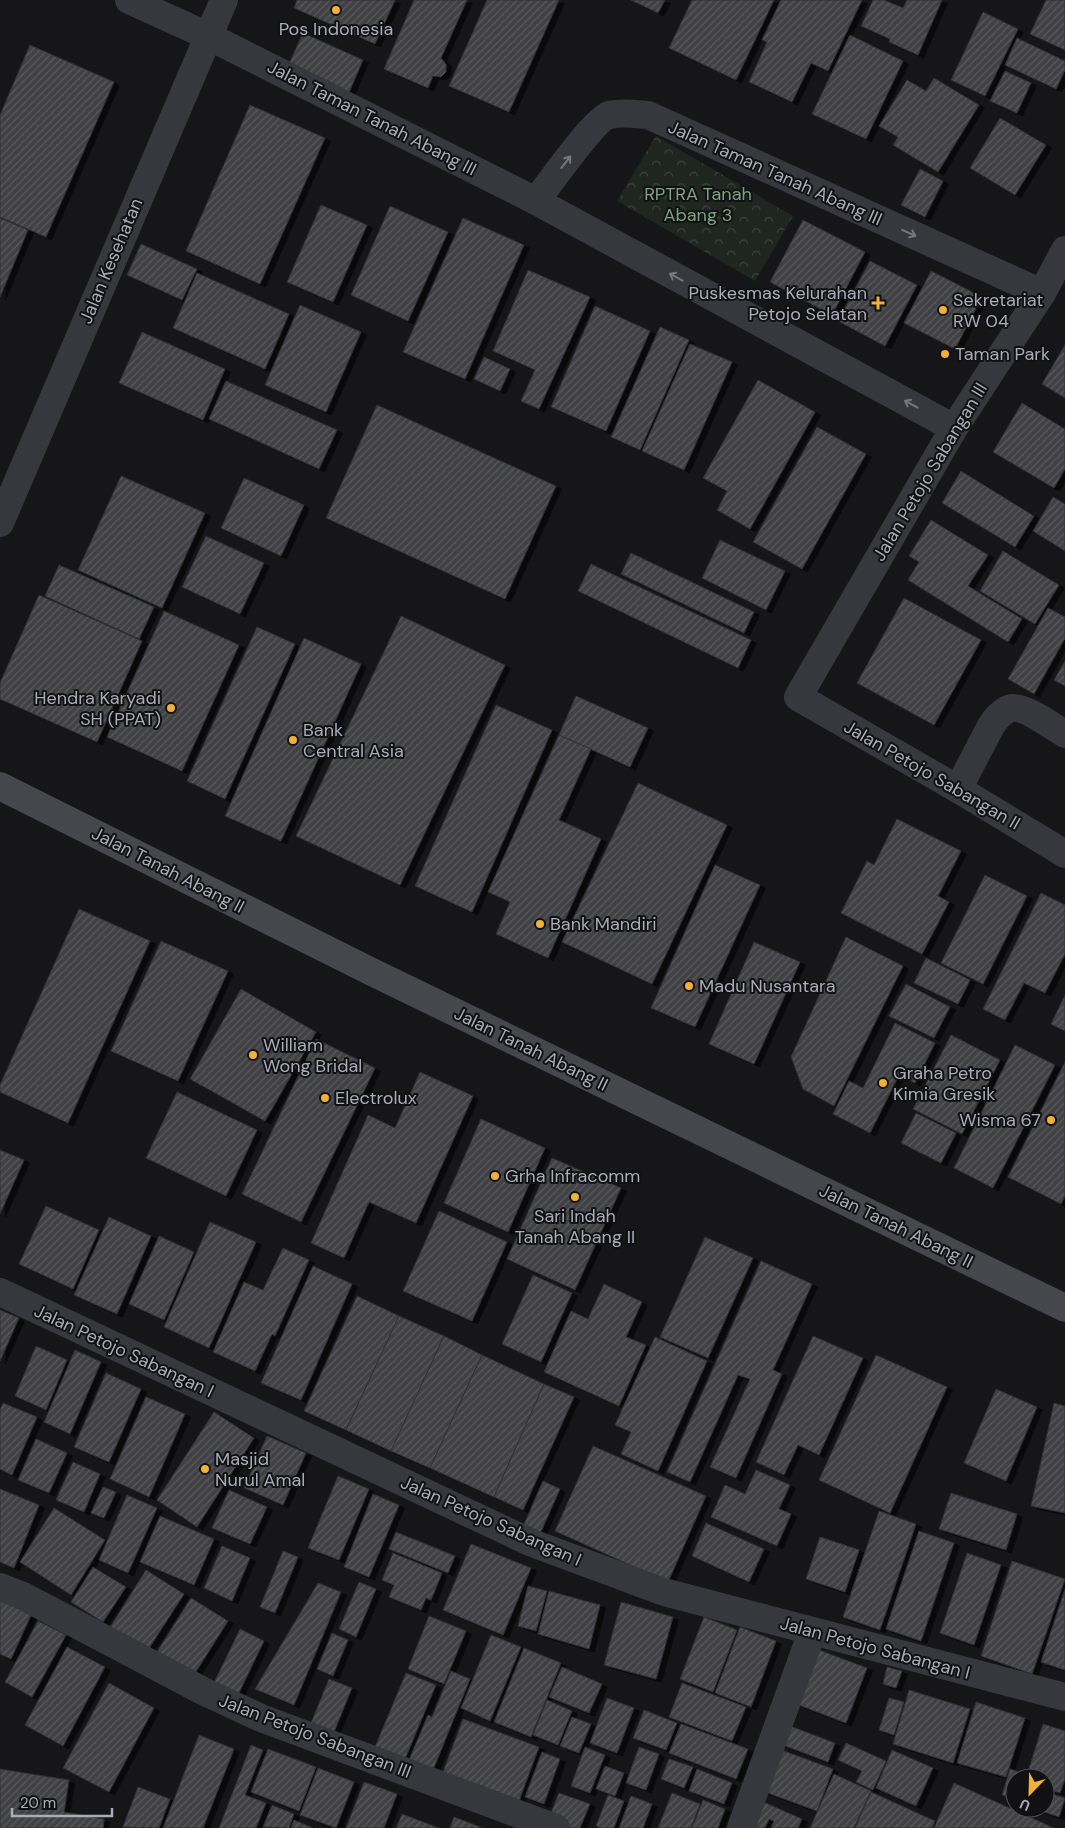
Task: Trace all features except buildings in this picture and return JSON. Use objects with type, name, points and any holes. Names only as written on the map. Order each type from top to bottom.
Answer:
[{"type":"street","name":"Jalan Taman Tanah Abang III","points":[[129,0],[208,36],[536,201],[954,428]]},
{"type":"street","name":"Jalan Kesehatan","points":[[0,523],[224,0]]},
{"type":"street","name":"Jalan Taman Tanah Abang III","points":[[536,201],[594,128],[607,116],[627,113],[648,115],[1042,293]]},
{"type":"street","name":"Jalan Petojo Sabangan III","points":[[798,697],[954,428],[1042,293],[1065,250]]},
{"type":"street","name":"Jalan Petojo Sabangan II","points":[[798,697],[958,789],[1065,854]]},
{"type":"street","points":[[958,789],[991,726],[1009,708],[1017,708],[1030,713],[1065,734]]},
{"type":"street","name":"Jalan Tanah Abang II","points":[[0,786],[372,972],[1065,1308]]},
{"type":"street","name":"Jalan Petojo Sabangan I","points":[[0,1292],[532,1543],[664,1592],[1065,1697]]},
{"type":"street","name":"Jalan Petojo Sabangan III","points":[[0,1587],[23,1596],[203,1691],[261,1718],[556,1828]]},
{"type":"street","points":[[741,1828],[812,1632]]},
{"type":"green space","name":"RPTRA Tanah Abang 3","points":[[656,136],[793,216],[755,281],[617,201]]},
{"type":"place","name":"Pos Indonesia","points":[[336,10]]},
{"type":"place","name":"Puskesmas Kelurahan Petojo Selatan","points":[[878,303]]},
{"type":"place","name":"Sekretariat RW 04","points":[[943,310]]},
{"type":"place","name":"Taman Park","points":[[945,354]]},
{"type":"place","name":"Hendra Karyadi SH (PPAT)","points":[[171,708]]},
{"type":"place","name":"Bank Central Asia","points":[[293,740]]},
{"type":"place","name":"Bank Mandiri","points":[[540,924]]},
{"type":"place","name":"Madu Nusantara","points":[[689,986]]},
{"type":"place","name":"William Wong Bridal","points":[[253,1055]]},
{"type":"place","name":"Graha Petro Kimia Gresik","points":[[883,1083]]},
{"type":"place","name":"Electrolux","points":[[325,1098]]},
{"type":"place","name":"Wisma 67","points":[[1051,1120]]},
{"type":"place","name":"Grha Infracomm","points":[[495,1176]]},
{"type":"place","name":"Sari Indah Tanah Abang II","points":[[575,1197]]},
{"type":"place","name":"Masjid Nurul Amal","points":[[205,1469]]}]
